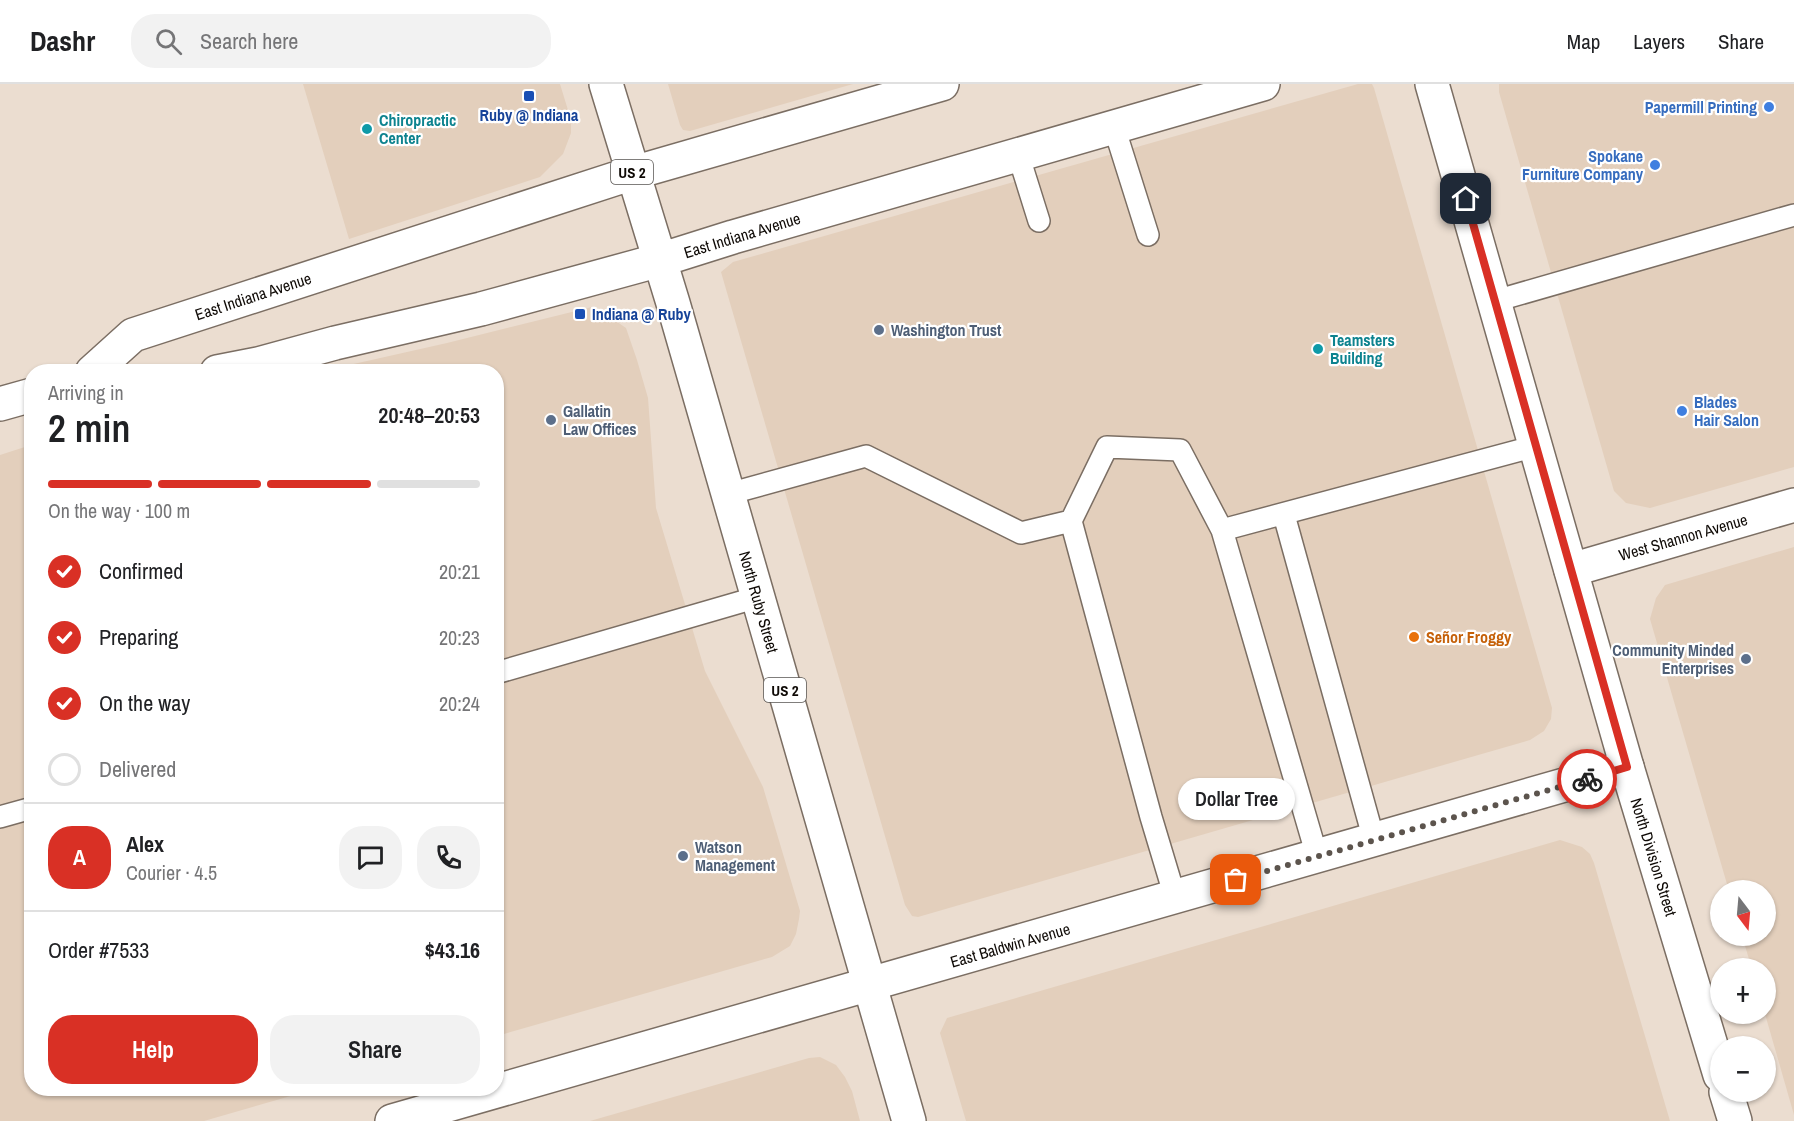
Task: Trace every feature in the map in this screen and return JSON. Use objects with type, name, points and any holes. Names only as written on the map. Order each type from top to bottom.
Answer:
[{"type":"main road","name":"North Ruby Street","points":[[606,84],[660,260],[872,985],[909,1121]]},
{"type":"main road","name":"East Indiana Avenue","points":[[101,364],[133,335],[633,173],[942,84]]},
{"type":"main road","name":"East Indiana Avenue","points":[[258,364],[335,343],[481,309],[660,260],[1263,84]]},
{"type":"main road","name":"North Division Street","points":[[1432,84],[1627,767],[1710,1042]]},
{"type":"main road","points":[[0,404],[24,397]]},
{"type":"main road","name":"West Shannon Avenue","points":[[1571,570],[1794,505]]},
{"type":"main road","name":"East Baldwin Avenue","points":[[504,1089],[1627,767]]},
{"type":"main road","name":"East Baldwin Avenue","points":[[392,1121],[480,1096]]},
{"type":"main road","points":[[1729,1102],[1734,1121]]},
{"type":"lane","points":[[1114,127],[1148,235]]},
{"type":"lane","points":[[1018,154],[1039,221]]},
{"type":"lane","points":[[1495,301],[1794,215]]},
{"type":"lane","points":[[1222,530],[1536,446]]},
{"type":"lane","points":[[1175,897],[1071,521],[1107,447],[1180,450],[1222,530],[1317,856]]},
{"type":"lane","points":[[728,494],[866,456],[1021,533],[1071,521]]},
{"type":"lane","points":[[1284,515],[1374,840]]},
{"type":"lane","points":[[504,671],[758,597]]},
{"type":"lane","points":[[0,817],[24,810]]},
{"type":"shaded area","points":[[303,84],[560,84],[571,120],[571,133],[563,154],[540,177],[349,239]]},
{"type":"shaded area","points":[[668,84],[853,84],[690,131],[683,130],[680,125]]},
{"type":"shaded area","points":[[1358,84],[1372,84],[1374,88],[1552,708],[1551,719],[1544,731],[1530,740],[918,917],[912,916],[905,905],[721,272],[733,262]]},
{"type":"shaded area","points":[[1499,84],[1794,84],[1794,467],[1650,508],[1626,503],[1614,491],[1499,92]]},
{"type":"shaded area","points":[[592,307],[626,328],[648,398],[656,508],[705,671],[763,787],[800,911],[796,934],[790,946],[772,957],[504,1034],[504,364],[354,364]]},
{"type":"shaded area","points":[[24,447],[24,1096],[291,1096],[204,1121],[0,1121],[0,455]]},
{"type":"shaded area","points":[[1794,547],[1794,1115],[1776,1052],[1776,1036],[1771,1036],[1768,1024],[1776,1024],[1776,958],[1749,958],[1745,946],[1776,946],[1776,880],[1726,880],[1650,619],[1656,598],[1665,585]]},
{"type":"shaded area","points":[[1560,840],[1582,847],[1590,854],[1594,863],[1670,1121],[966,1121],[940,1033],[947,1018]]},
{"type":"shaded area","points":[[820,1057],[836,1065],[845,1077],[852,1091],[860,1121],[590,1121],[809,1058]]},
{"type":"way so far","points":[[1236,880],[1587,779]]},
{"type":"place","name":"Ruby @ Indiana","points":[[529,96]]},
{"type":"place","name":"Papermill Printing","points":[[1769,107]]},
{"type":"place","name":"Chiropractic Center","points":[[367,129]]},
{"type":"place","name":"Spokane Furniture Company","points":[[1655,165]]},
{"type":"place","name":"Indiana @ Ruby","points":[[580,314]]},
{"type":"place","name":"Washington Trust","points":[[879,330]]},
{"type":"place","name":"Teamsters Building","points":[[1318,349]]},
{"type":"place","name":"Blades Hair Salon","points":[[1682,411]]},
{"type":"place","name":"Gallatin Law Offices","points":[[551,420]]},
{"type":"place","name":"Señor Froggy","points":[[1414,637]]},
{"type":"place","name":"Community Minded Enterprises","points":[[1746,659]]},
{"type":"place","name":"Watson Management","points":[[683,856]]},
{"type":"place","name":"Dollar Tree","points":[[1236,880]]},
{"type":"route","points":[[1466,199],[1627,767],[1587,779]]}]
